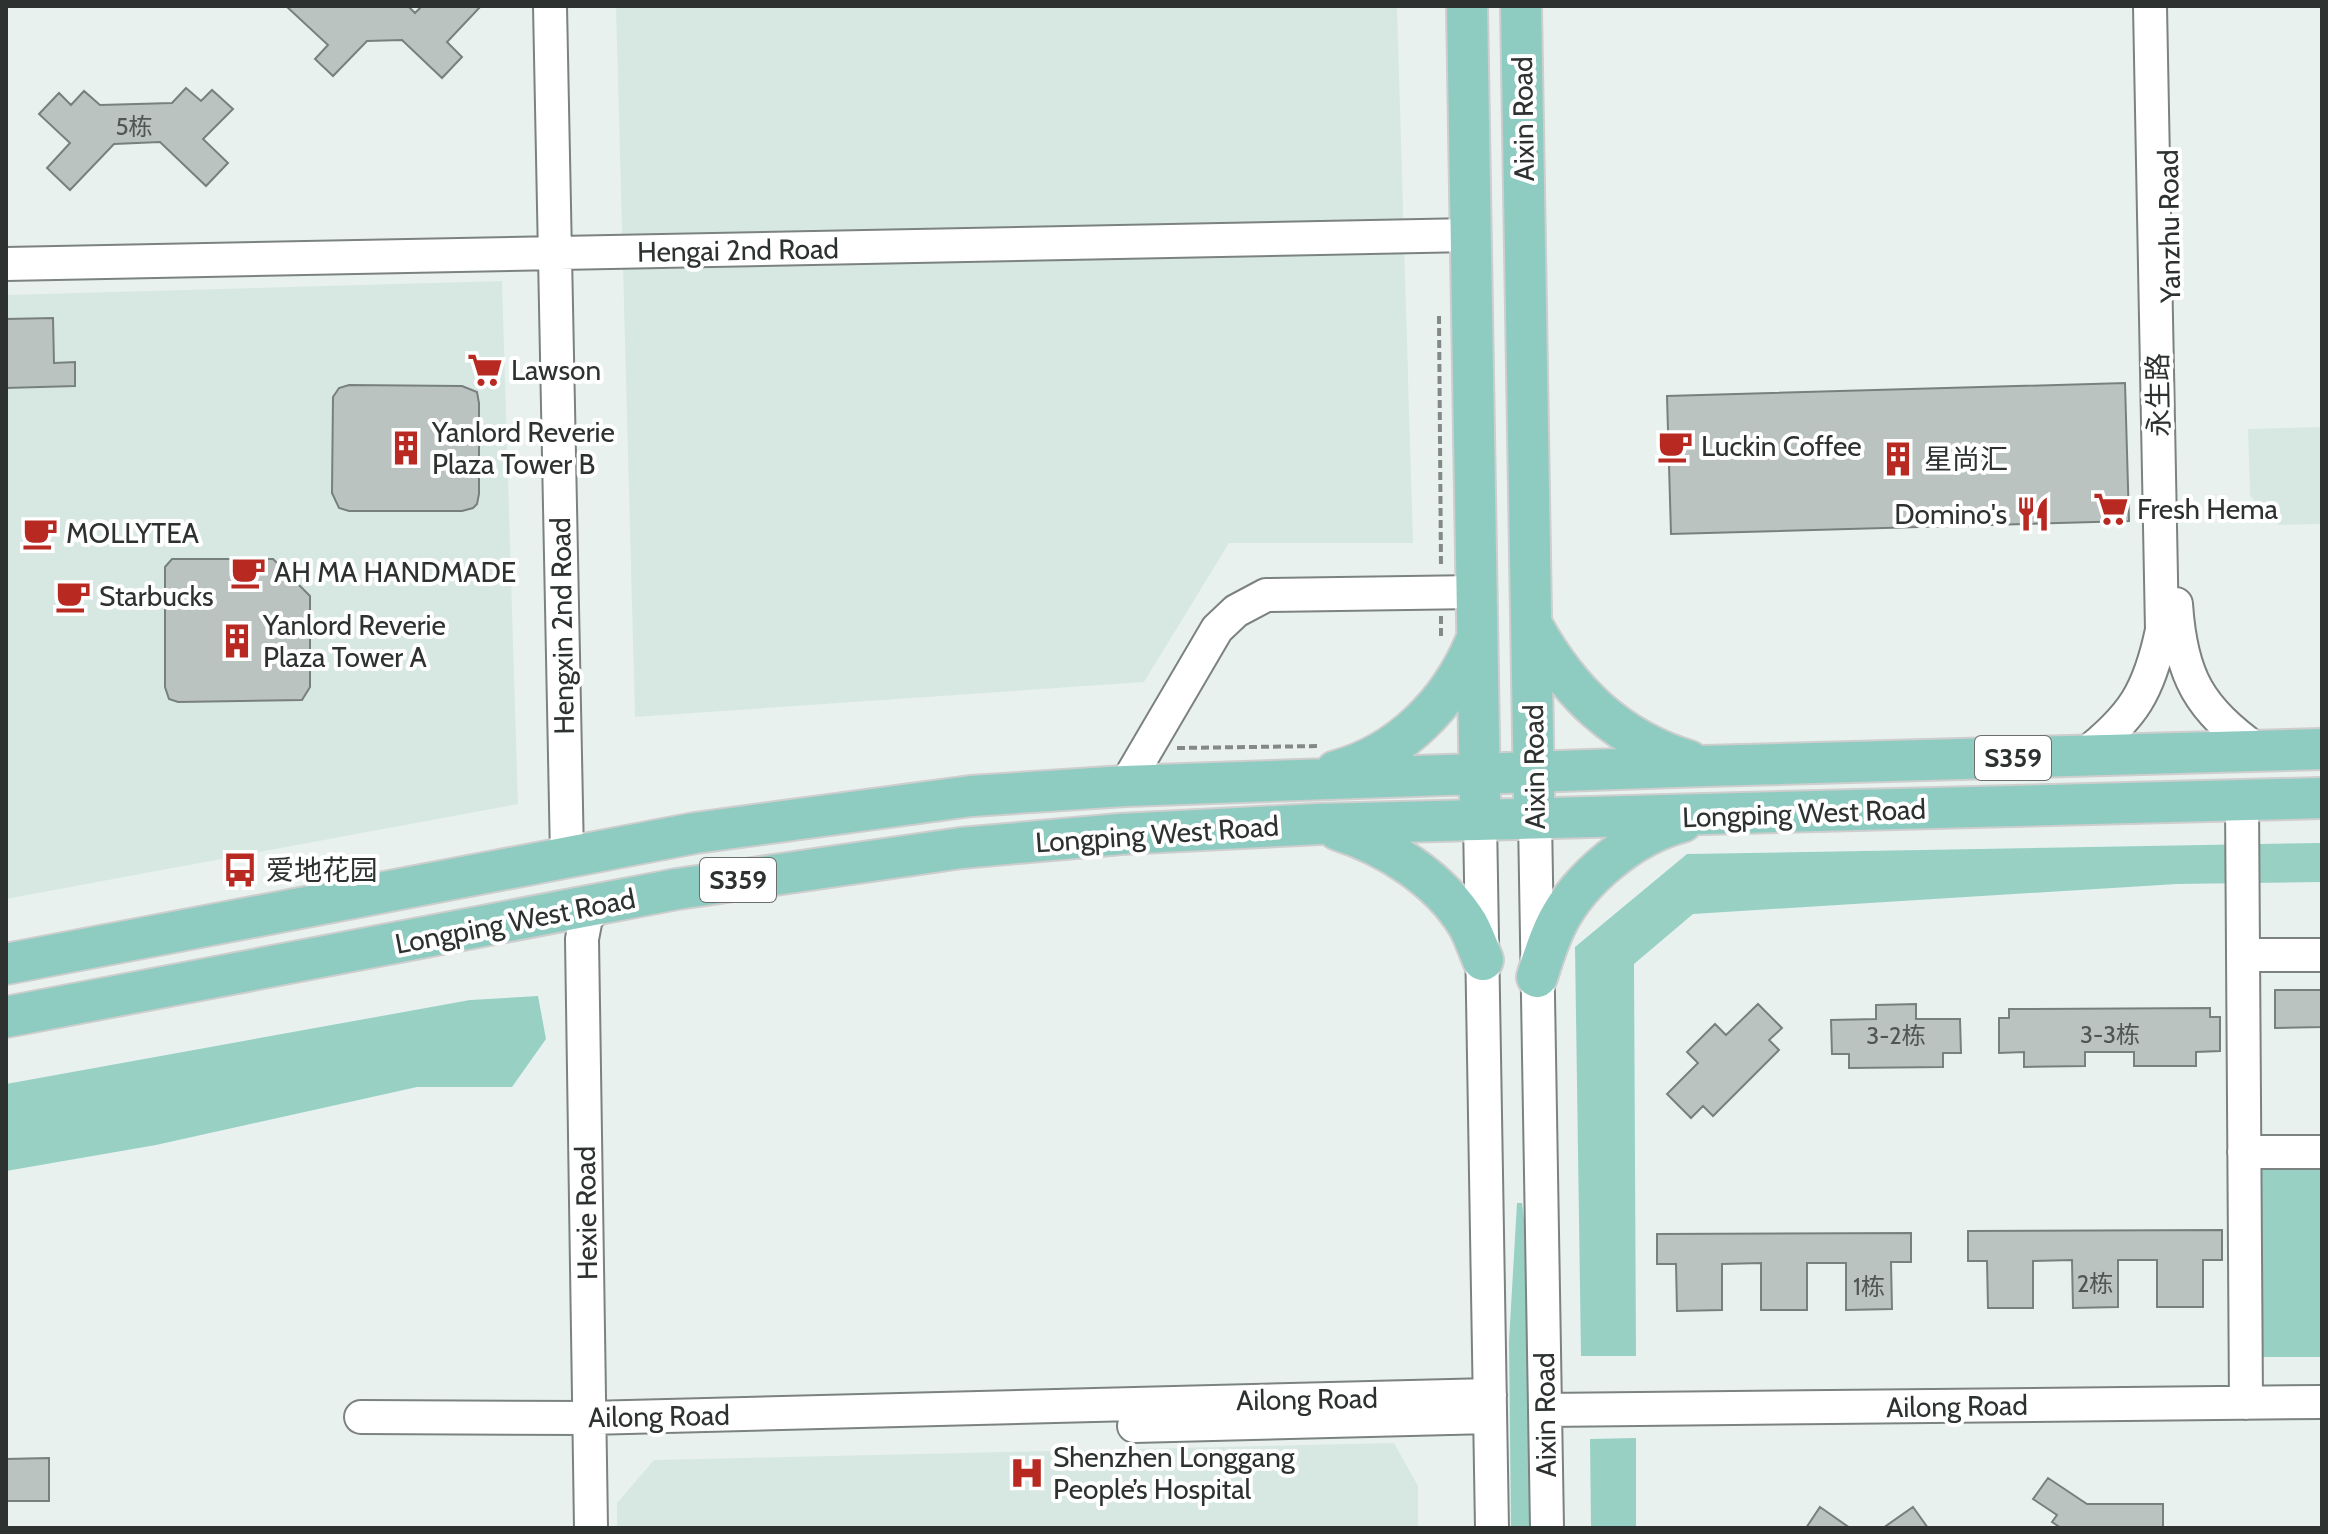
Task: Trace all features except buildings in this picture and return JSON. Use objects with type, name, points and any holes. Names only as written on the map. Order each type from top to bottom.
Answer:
[{"type":"main road","name":"Aixin Road","points":[[1467,6],[1471,235],[1459,592],[1480,775],[1480,820]]},
{"type":"main road","name":"Aixin Road","points":[[1521,6],[1535,819]]},
{"type":"main road","points":[[1465,652],[1489,687],[1505,692],[1522,685],[1533,646],[1601,714],[1664,754],[1704,766]]},
{"type":"main road","points":[[1300,781],[1349,768],[1382,752],[1409,733],[1450,691],[1465,667],[1465,652]]},
{"type":"main road","name":"Longping West Road","points":[[6,964],[695,833],[971,796],[1125,786],[2322,749]]},
{"type":"main road","name":"Longping West Road","points":[[6,1017],[677,889],[961,848],[1121,834],[1319,824],[2322,798]]},
{"type":"main road","points":[[1537,977],[1558,920],[1592,878],[1617,856],[1645,838],[1676,824],[1709,815]]},
{"type":"main road","points":[[1319,824],[1360,837],[1397,857],[1428,879],[1468,926],[1483,960]]},
{"type":"street","name":"Hengxin 2nd Road","points":[[550,6],[567,856]]},
{"type":"street","name":"永生路","points":[[2083,756],[2113,733],[2136,704],[2154,668],[2162,630],[2150,6]]},
{"type":"street","name":"Yanzhu Road","points":[[2166,6],[2178,630],[2185,668],[2205,702],[2229,730],[2258,751]]},
{"type":"street","name":"Hengai 2nd Road","points":[[6,264],[1471,235]]},
{"type":"street","points":[[1125,786],[1217,629],[1236,611],[1266,595],[1459,592]]},
{"type":"street","points":[[2242,801],[2246,1403]]},
{"type":"street","name":"Aixin Road","points":[[1535,819],[1547,1528]]},
{"type":"street","name":"Aixin Road","points":[[1480,820],[1492,1528]]},
{"type":"street","name":"Hexie Road","points":[[569,1528],[582,1425],[582,939],[586,918],[599,905]]},
{"type":"street","name":"Hexie Road","points":[[542,916],[557,927],[560,939],[582,1425],[591,1528]]},
{"type":"street","points":[[2243,955],[2322,955]]},
{"type":"street","points":[[2244,1152],[2322,1152]]},
{"type":"street","name":"Ailong Road","points":[[1545,1410],[2322,1402]]},
{"type":"street","name":"Ailong Road","points":[[361,1417],[582,1425],[1490,1406]]},
{"type":"path","points":[[1439,314],[1465,652]]},
{"type":"path","points":[[1148,748],[1326,746]]},
{"type":"shaded area","points":[[616,6],[1397,6],[1413,543],[1229,543],[1144,682],[635,717]]},
{"type":"shaded area","points":[[502,281],[518,804],[6,899],[6,295]]},
{"type":"shaded area","points":[[2322,427],[2322,524],[2279,525],[2250,496],[2248,429]]},
{"type":"shaded area","name":"Shenzhen Longgang People’s Hospital","points":[[1394,1443],[1418,1486],[1418,1528],[617,1528],[617,1503],[654,1460]]},
{"type":"green space","points":[[2322,843],[2322,882],[2177,884],[1693,914],[1634,964],[1636,1356],[1581,1356],[1575,947],[1687,854]]},
{"type":"green space","points":[[538,996],[546,1039],[512,1087],[417,1087],[156,1145],[6,1171],[6,1084],[470,1000]]},
{"type":"green space","points":[[2322,1168],[2322,1357],[2262,1357],[2261,1169]]},
{"type":"green space","points":[[1517,1203],[1522,1203],[1530,1267],[1536,1528],[1511,1528],[1509,1341]]},
{"type":"green space","points":[[1636,1438],[1636,1528],[1591,1528],[1590,1439]]},
{"type":"place","name":"Lawson","points":[[485,370]]},
{"type":"place","name":"Luckin Coffee","points":[[1675,446]]},
{"type":"place","name":"Yanlord Reverie Plaza Tower B","points":[[406,448]]},
{"type":"place","name":"星尚汇","points":[[1898,459]]},
{"type":"place","name":"Fresh Hema","points":[[2111,509]]},
{"type":"place","name":"Domino's","points":[[2033,514]]},
{"type":"place","name":"MOLLYTEA","points":[[40,533]]},
{"type":"place","name":"AH MA HANDMADE","points":[[248,572]]},
{"type":"place","name":"Starbucks","points":[[73,596]]},
{"type":"place","name":"Yanlord Reverie Plaza Tower A","points":[[237,641]]},
{"type":"place","name":"爱地花园","points":[[240,870]]},
{"type":"place","name":"Shenzhen Longgang People’s Hospital","points":[[1027,1473]]}]
